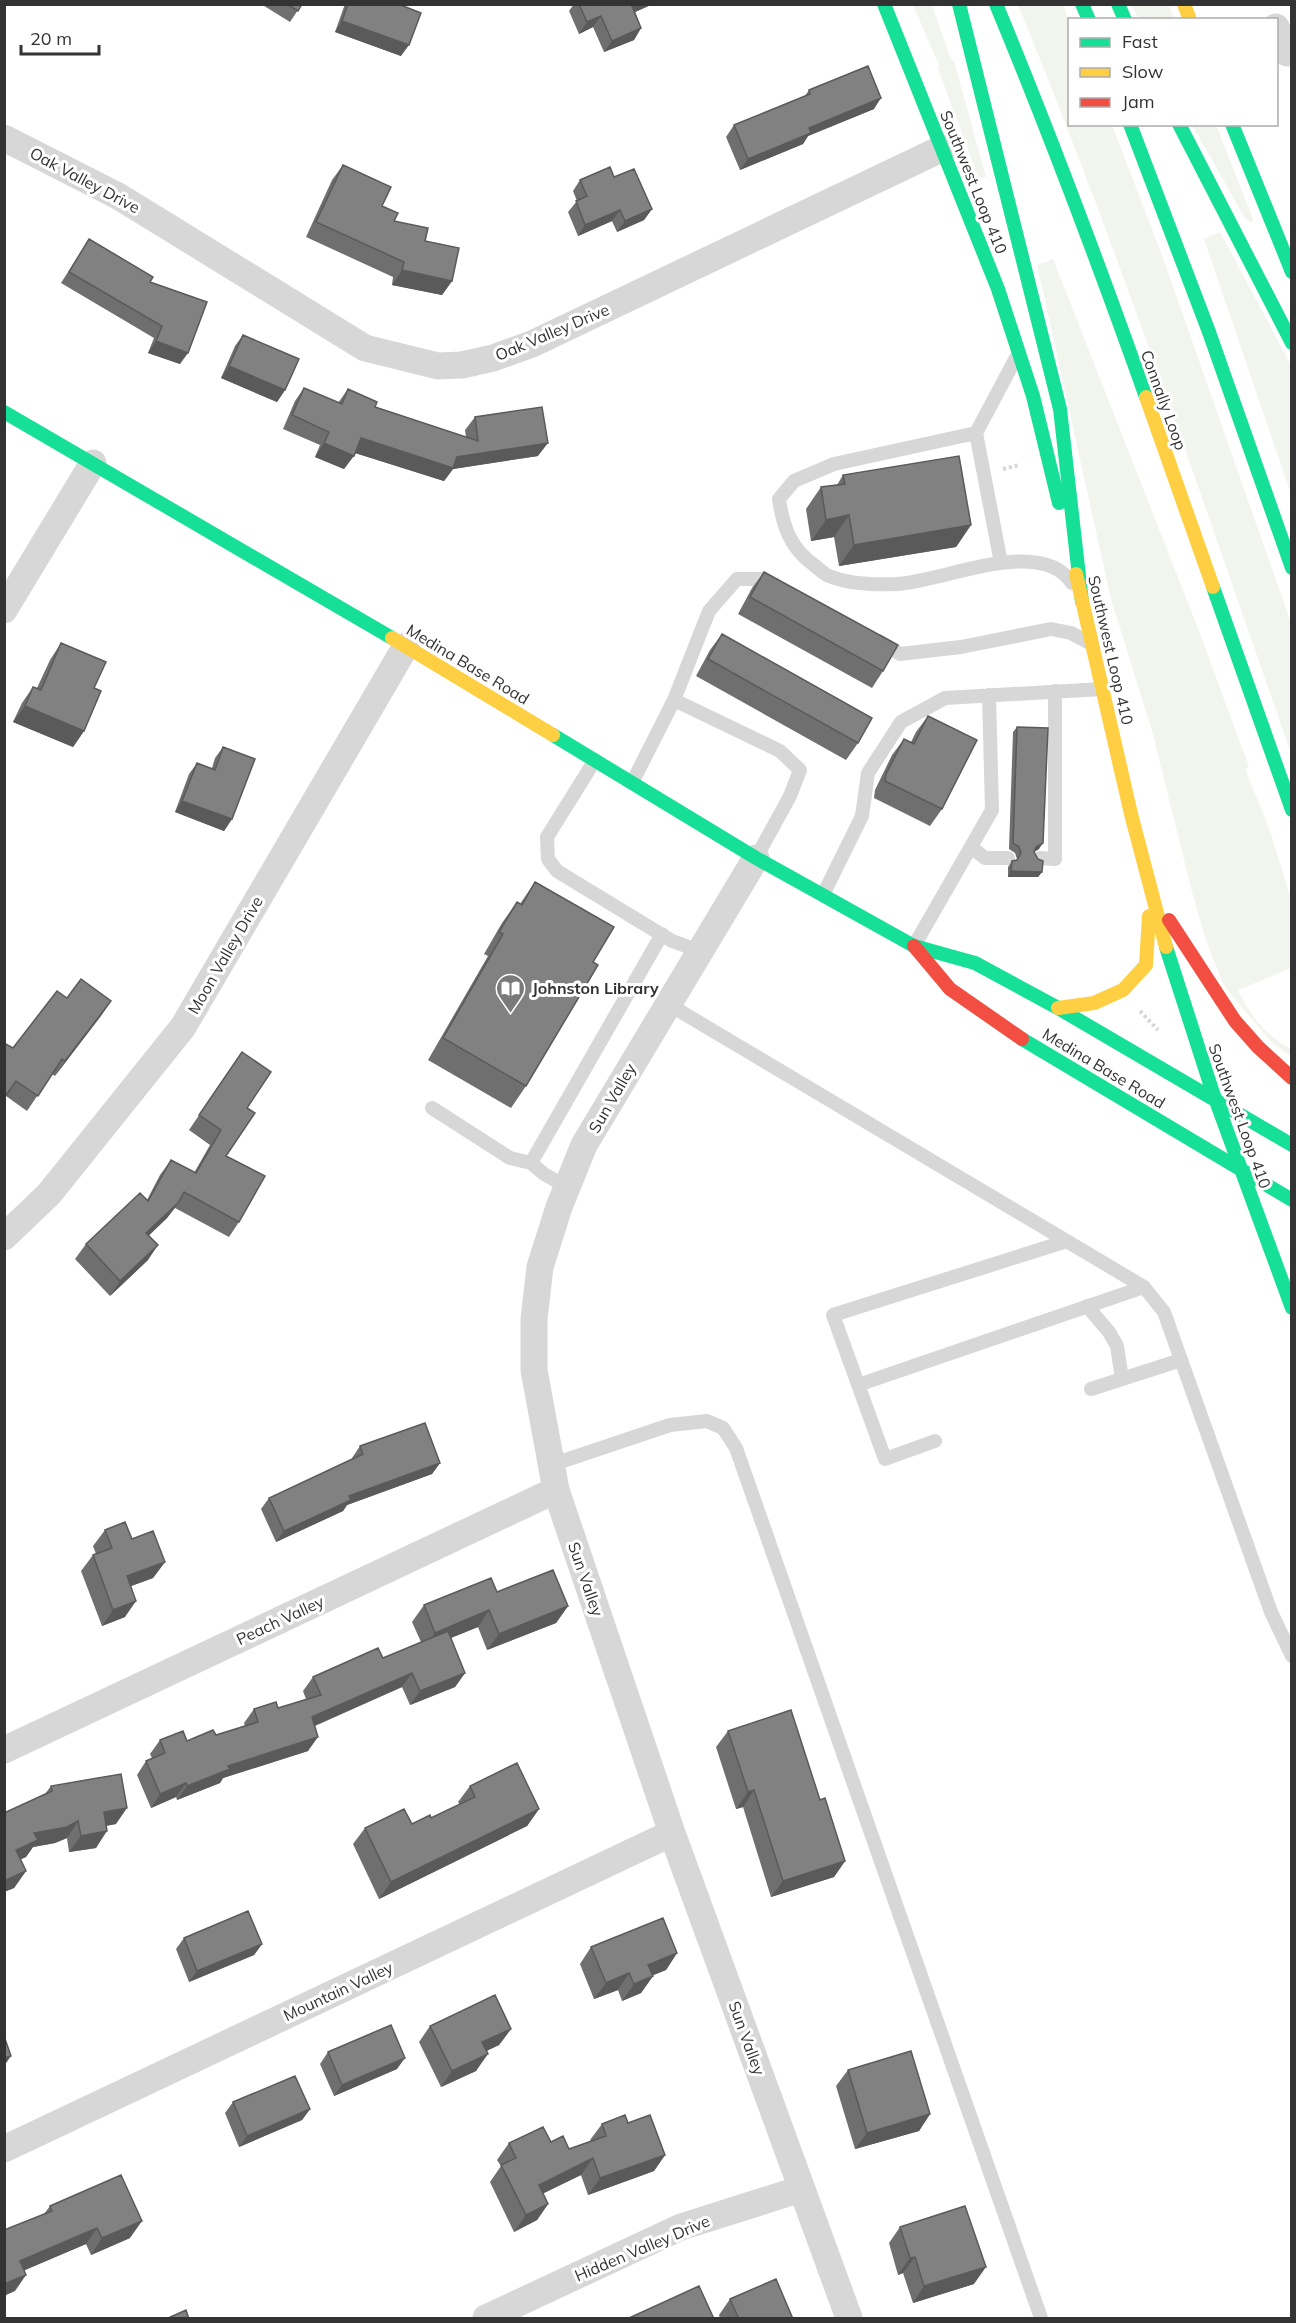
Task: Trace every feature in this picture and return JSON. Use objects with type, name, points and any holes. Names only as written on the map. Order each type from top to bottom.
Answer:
[{"type":"main road","name":"Southwest Loop 410","points":[[884,4],[986,257],[1019,351],[1052,469],[1150,890],[1183,1003],[1292,1308]]},
{"type":"main road","points":[[959,4],[1060,409],[1082,602]]},
{"type":"main road","name":"Connally Loop","points":[[996,4],[1042,115],[1094,251],[1292,810]]},
{"type":"main road","points":[[1082,4],[1088,18]]},
{"type":"main road","points":[[1118,4],[1124,18]]},
{"type":"main road","points":[[1131,126],[1213,343],[1292,568]]},
{"type":"main road","points":[[1180,126],[1292,343]]},
{"type":"main road","points":[[1233,126],[1292,272]]},
{"type":"main road","name":"Medina Base Road","points":[[4,412],[406,646],[756,858],[914,946],[975,963],[1058,1008],[1292,1145]]},
{"type":"main road","points":[[1058,1008],[1094,1003],[1123,990],[1146,965],[1150,890]]},
{"type":"main road","points":[[1150,890],[1236,1021],[1258,1047],[1292,1078]]},
{"type":"main road","name":"Medina Base Road","points":[[914,946],[950,989],[1020,1038],[1292,1200]]},
{"type":"street","points":[[1278,33],[1285,54]]},
{"type":"street","name":"Oak Valley Drive","points":[[4,138],[118,196],[365,348],[438,366],[462,365],[493,358],[532,344],[943,148]]},
{"type":"street","points":[[4,610],[93,463]]},
{"type":"street","name":"Moon Valley Drive","points":[[4,1237],[49,1194],[183,1027],[406,646]]},
{"type":"street","name":"Sun Valley","points":[[756,858],[584,1145],[559,1207],[540,1267],[534,1319],[534,1370],[554,1477],[672,1833],[849,2319]]},
{"type":"street","name":"Peach Valley","points":[[4,1750],[554,1477]]},
{"type":"street","name":"Mountain Valley","points":[[4,2149],[672,1833]]},
{"type":"street","name":"Hidden Valley Drive","points":[[486,2319],[681,2227],[801,2189]]},
{"type":"lane","points":[[1001,564],[976,433],[1019,351]]},
{"type":"lane","points":[[976,433],[834,464],[794,481],[779,499],[783,525],[793,543],[807,560],[828,576],[856,582],[899,584],[1001,564],[1032,562],[1062,570],[1075,586],[1082,602]]},
{"type":"lane","points":[[632,783],[674,700],[709,611],[737,579],[761,579],[787,590]]},
{"type":"lane","points":[[862,632],[900,654],[960,647],[1051,629],[1071,633],[1093,645]]},
{"type":"lane","points":[[823,895],[862,816],[868,774],[901,722],[945,698],[1103,689]]},
{"type":"lane","points":[[1039,858],[1054,859],[1055,691]]},
{"type":"lane","points":[[914,946],[992,810],[990,695]]},
{"type":"lane","points":[[674,700],[780,751],[800,770],[790,796],[756,858]]},
{"type":"lane","points":[[595,760],[548,837],[548,859],[557,871],[672,941],[700,951]]},
{"type":"lane","points":[[971,846],[985,858],[1008,858]]},
{"type":"lane","points":[[531,1163],[662,934]]},
{"type":"lane","points":[[668,1004],[1144,1287],[1164,1312],[1271,1612],[1292,1656]]},
{"type":"lane","points":[[432,1108],[510,1158],[531,1163],[544,1174],[567,1187]]},
{"type":"lane","points":[[934,1441],[885,1459],[833,1315],[1067,1241]]},
{"type":"lane","points":[[858,1385],[1144,1287]]},
{"type":"lane","points":[[1087,1306],[1109,1332],[1117,1346],[1122,1379]]},
{"type":"lane","points":[[1091,1389],[1181,1360]]},
{"type":"lane","points":[[554,1477],[670,1425],[707,1421],[723,1428],[736,1448],[1041,2319]]},
{"type":"path","points":[[1138,1008],[1159,1032]]},
{"type":"shaded area","points":[[913,5],[932,5],[951,60],[954,61],[986,177],[979,179],[937,66],[939,65]]},
{"type":"shaded area","points":[[1018,5],[1063,5],[1068,18],[1068,126],[1112,126],[1163,258],[1291,623],[1291,753],[1126,283]]},
{"type":"shaded area","points":[[1131,5],[1168,5],[1174,18],[1138,18]]},
{"type":"shaded area","points":[[1193,126],[1216,126],[1254,222],[1245,218]]},
{"type":"shaded area","points":[[1220,232],[1291,365],[1291,494],[1204,239]]},
{"type":"shaded area","points":[[1053,259],[1199,631],[1249,767],[1245,769],[1269,828],[1291,899],[1291,968],[1238,990],[1259,1024],[1291,1049],[1291,1056],[1273,1044],[1224,986],[1206,940],[1152,731],[1111,599],[1037,265]]},
{"type":"building","points":[[287,4],[302,4],[298,11]]},
{"type":"building","points":[[348,4],[398,4],[421,13],[409,45],[342,21]]},
{"type":"building","points":[[579,4],[635,4],[632,6],[641,28],[612,41],[601,16],[587,22]]},
{"type":"building","points":[[868,66],[881,98],[809,128],[811,133],[748,159],[734,125],[810,94],[809,90]]},
{"type":"building","points":[[343,165],[391,187],[382,206],[398,213],[394,221],[428,228],[425,241],[459,248],[452,281],[402,270],[404,262],[316,222]]},
{"type":"building","points":[[610,167],[614,177],[634,169],[652,209],[625,221],[620,210],[585,225],[576,201],[587,196],[580,180]]},
{"type":"building","points":[[89,239],[153,277],[150,282],[207,302],[188,353],[156,341],[162,326],[69,272]]},
{"type":"building","points":[[243,335],[299,359],[285,390],[229,366]]},
{"type":"building","points":[[304,388],[342,404],[348,389],[377,402],[375,407],[478,441],[475,417],[542,407],[548,443],[457,457],[453,468],[361,438],[354,456],[324,443],[329,432],[292,415]]},
{"type":"building","points":[[959,456],[971,525],[854,545],[849,515],[826,520],[821,487],[845,484],[843,475]]},
{"type":"building","points":[[764,572],[898,645],[883,671],[750,597]]},
{"type":"building","points":[[722,634],[872,718],[858,743],[708,659]]},
{"type":"building","points":[[61,643],[106,662],[94,688],[101,691],[84,731],[25,706],[33,687],[41,690]]},
{"type":"building","points":[[928,716],[977,740],[942,809],[885,781],[886,774],[904,739],[914,744]]},
{"type":"building","points":[[1017,727],[1048,728],[1043,843],[1036,847],[1034,852],[1038,859],[1043,861],[1042,872],[1011,871],[1012,861],[1017,860],[1021,853],[1019,847],[1013,843]]},
{"type":"building","points":[[223,747],[255,759],[232,819],[182,801],[197,763],[215,770]]},
{"type":"building","name":"Johnston Library","points":[[535,882],[614,927],[593,962],[598,965],[526,1086],[443,1038],[503,934],[499,932],[517,902],[522,905]]},
{"type":"building","points":[[81,979],[111,1001],[65,1061],[62,1059],[38,1096],[16,1081],[4,1098],[4,1043],[13,1048],[57,991],[67,998]]},
{"type":"building","points":[[242,1052],[271,1072],[247,1108],[255,1113],[226,1156],[265,1176],[239,1222],[184,1192],[178,1203],[146,1233],[158,1245],[120,1281],[86,1244],[140,1193],[148,1201],[171,1160],[196,1173],[221,1130],[199,1115]]},
{"type":"building","points":[[425,1423],[440,1463],[349,1496],[351,1500],[284,1531],[269,1498],[363,1454],[360,1446]]},
{"type":"building","points":[[125,1522],[132,1539],[153,1531],[165,1562],[127,1576],[136,1601],[113,1610],[93,1555],[112,1548],[105,1530]]},
{"type":"building","points":[[553,1570],[568,1606],[499,1634],[489,1610],[435,1633],[424,1605],[491,1578],[497,1592]]},
{"type":"building","points":[[448,1631],[465,1673],[420,1691],[412,1673],[312,1717],[318,1737],[228,1766],[230,1769],[160,1794],[146,1761],[165,1753],[160,1740],[183,1731],[187,1741],[213,1730],[216,1735],[258,1722],[254,1709],[276,1702],[278,1708],[321,1695],[313,1677],[378,1648],[383,1658]]},
{"type":"building","points":[[791,1710],[820,1800],[825,1798],[845,1861],[783,1881],[754,1790],[748,1792],[728,1731]]},
{"type":"building","points":[[517,1763],[539,1809],[391,1882],[365,1828],[404,1809],[412,1824],[430,1815],[431,1818],[475,1797],[470,1786]]},
{"type":"building","points":[[121,1774],[127,1808],[104,1812],[107,1831],[81,1836],[78,1821],[67,1827],[34,1833],[38,1840],[16,1850],[26,1871],[4,1881],[4,1813],[52,1791],[51,1786]]},
{"type":"building","points":[[248,1911],[262,1944],[197,1971],[184,1938]]},
{"type":"building","points":[[663,1918],[677,1953],[648,1965],[653,1976],[634,1984],[629,1973],[606,1983],[591,1947]]},
{"type":"building","points":[[495,1995],[511,2029],[482,2042],[488,2054],[452,2071],[430,2026]]},
{"type":"building","points":[[391,2025],[405,2058],[342,2085],[328,2052]]},
{"type":"building","points":[[4,2036],[11,2056],[4,2058]]},
{"type":"building","points":[[911,2051],[930,2114],[867,2133],[848,2070]]},
{"type":"building","points":[[295,2076],[310,2109],[247,2136],[233,2102]]},
{"type":"building","points":[[625,2115],[628,2123],[650,2115],[665,2155],[600,2178],[593,2158],[539,2185],[548,2204],[526,2215],[501,2165],[516,2158],[509,2143],[543,2127],[551,2142],[563,2136],[569,2149],[606,2136],[602,2124]]},
{"type":"building","points":[[121,2175],[142,2221],[102,2238],[97,2228],[20,2261],[26,2275],[4,2284],[4,2230],[52,2211],[50,2206]]},
{"type":"building","points":[[965,2206],[986,2267],[924,2286],[915,2257],[910,2258],[900,2227]]},
{"type":"building","points":[[776,2279],[793,2319],[739,2319],[730,2299]]},
{"type":"building","points":[[699,2286],[714,2319],[629,2318]]},
{"type":"building","points":[[186,2310],[189,2319],[166,2319]]},
{"type":"traffic: fast","points":[[884,4],[998,289],[1033,396],[1059,503]]},
{"type":"traffic: fast","points":[[959,4],[1060,409],[1082,602]]},
{"type":"traffic: fast","points":[[996,4],[1074,200],[1146,397]]},
{"type":"traffic: fast","points":[[1082,4],[1088,18]]},
{"type":"traffic: fast","points":[[1118,4],[1124,18]]},
{"type":"traffic: fast","points":[[1131,126],[1209,332],[1292,568]]},
{"type":"traffic: fast","points":[[1180,126],[1292,343]]},
{"type":"traffic: fast","points":[[1233,126],[1292,272]]},
{"type":"traffic: fast","points":[[4,412],[392,638]]},
{"type":"traffic: fast","points":[[1213,587],[1292,810]]},
{"type":"traffic: fast","points":[[553,735],[756,858],[914,946],[975,963],[1058,1008],[1292,1145]]},
{"type":"traffic: fast","points":[[1166,947],[1212,1090],[1292,1308]]},
{"type":"traffic: fast","points":[[1022,1039],[1292,1200]]},
{"type":"traffic: slow","points":[[1184,4],[1189,18]]},
{"type":"traffic: slow","points":[[1146,397],[1213,587]]},
{"type":"traffic: slow","points":[[1076,574],[1131,814],[1166,947]]},
{"type":"traffic: slow","points":[[392,638],[553,735]]},
{"type":"traffic: slow","points":[[1058,1008],[1094,1003],[1123,990],[1146,965],[1149,916]]},
{"type":"traffic: jam","points":[[1169,920],[1235,1021],[1258,1047],[1292,1078]]},
{"type":"traffic: jam","points":[[914,946],[950,989],[1022,1039]]},
{"type":"place","name":"Johnston Library","points":[[511,1014]]}]
